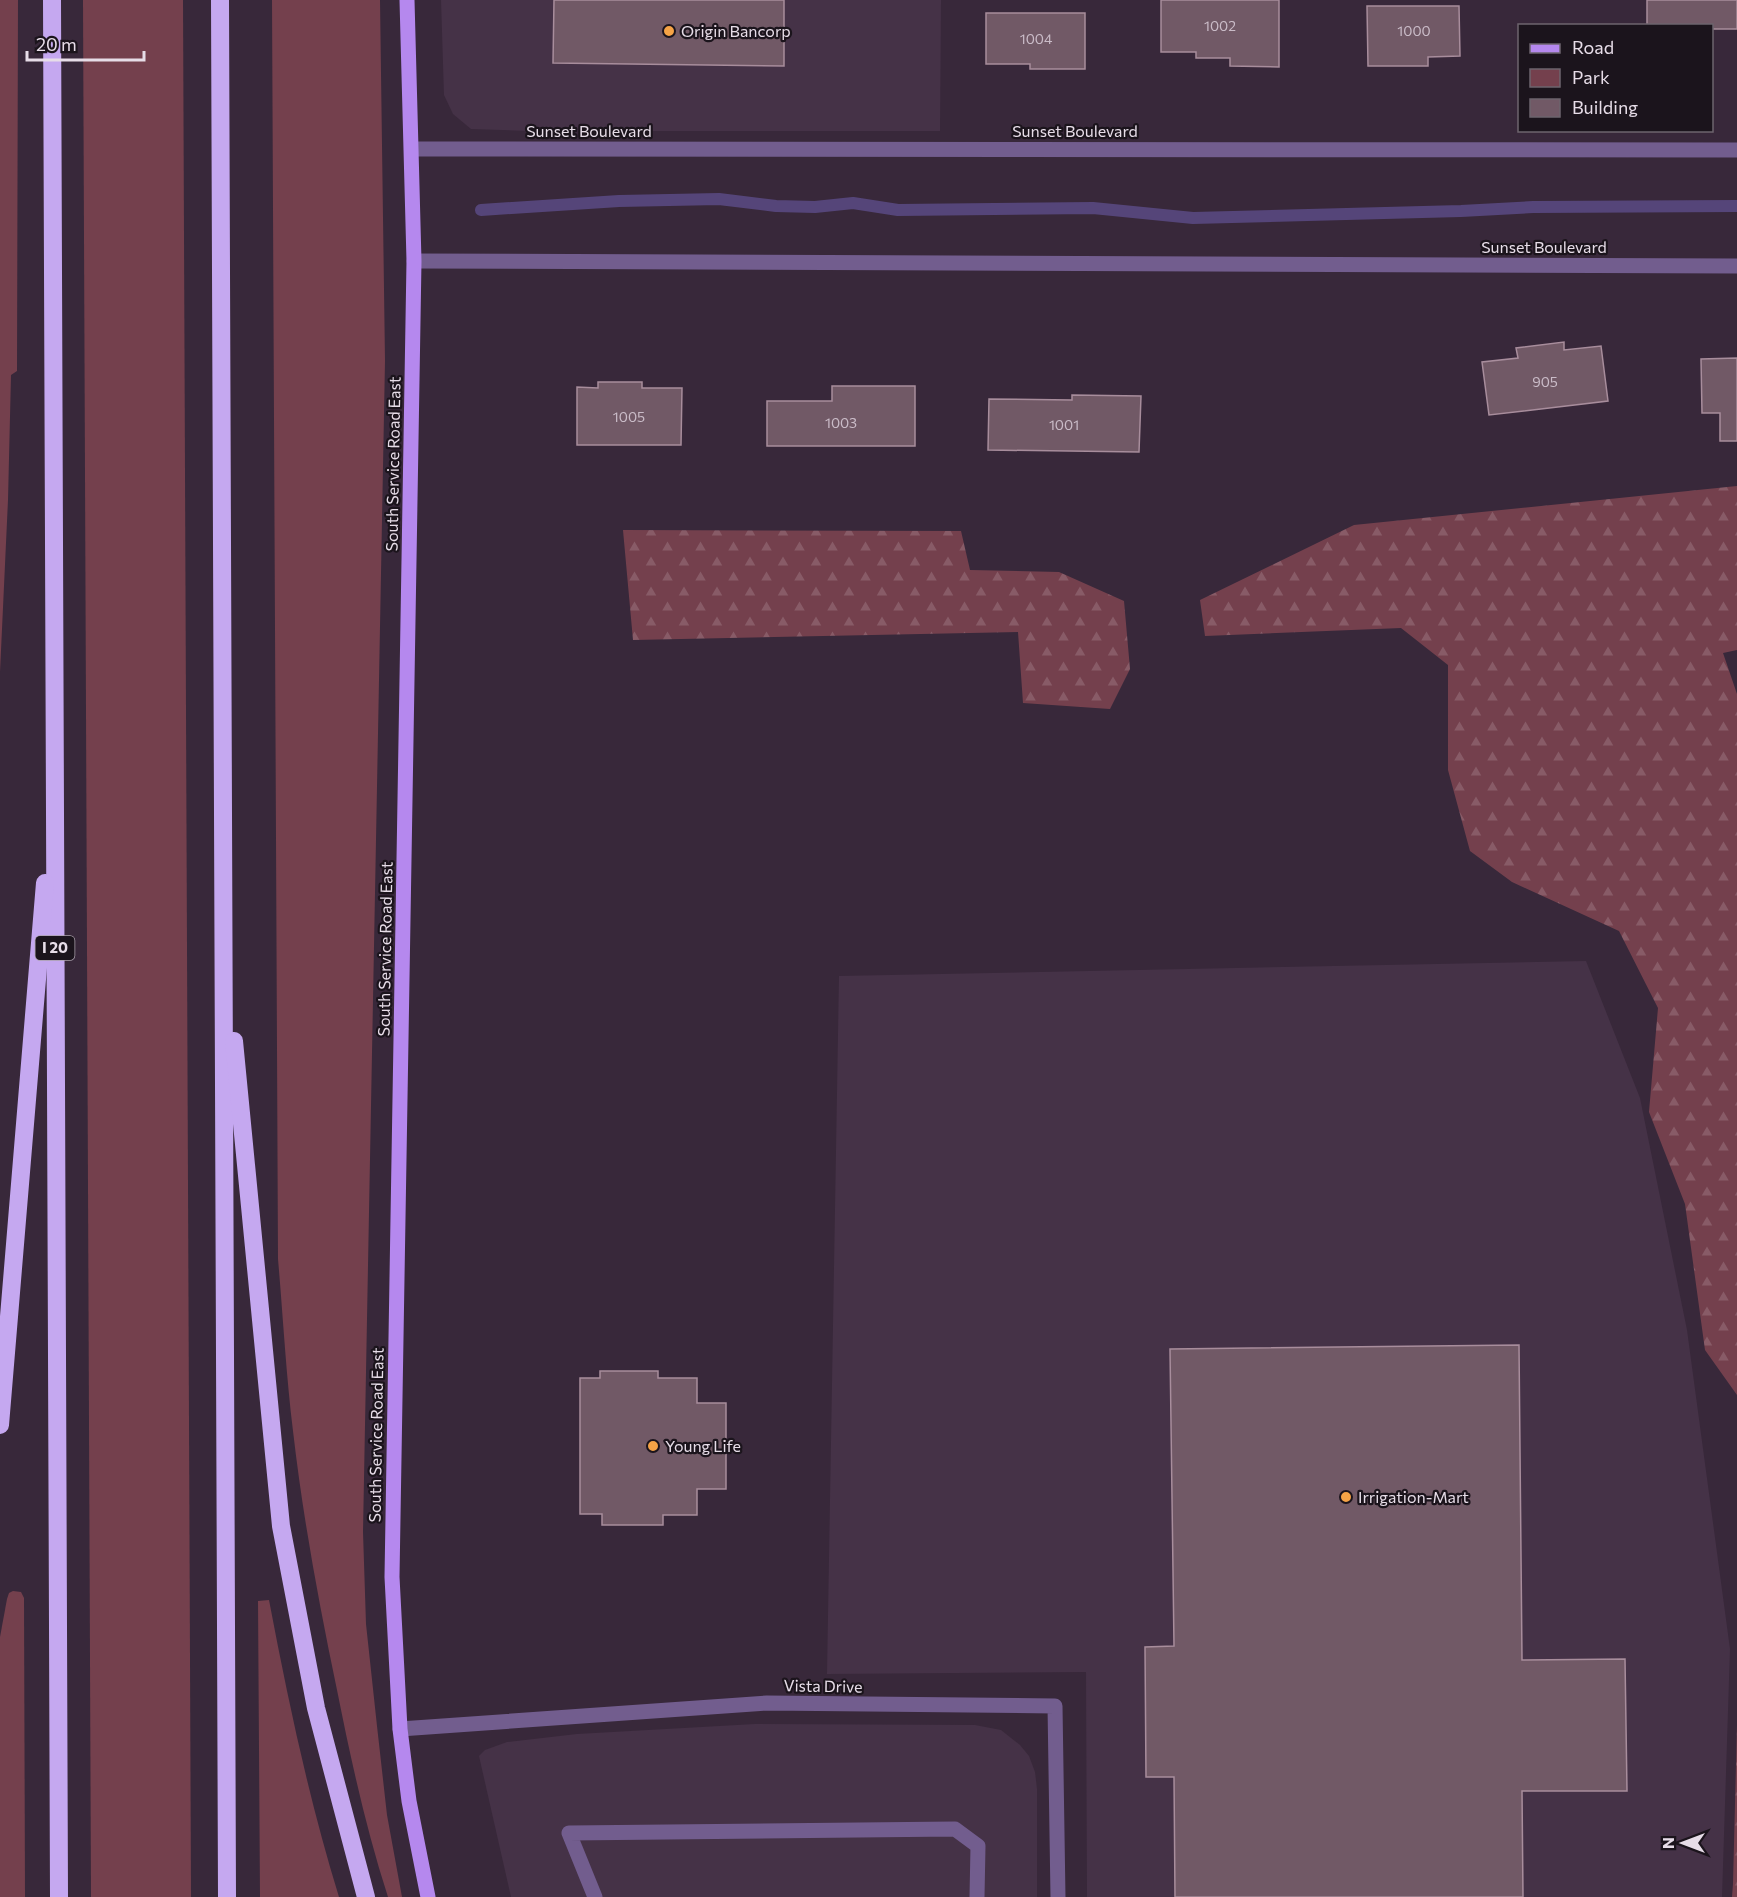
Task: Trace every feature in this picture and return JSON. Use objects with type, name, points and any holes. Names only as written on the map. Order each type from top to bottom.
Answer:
[{"type":"highway","name":"I 20","points":[[52,0],[59,1897]]},
{"type":"highway","points":[[220,0],[227,1897]]},
{"type":"highway","points":[[0,1425],[55,758]]},
{"type":"highway","points":[[223,929],[281,1526],[316,1708],[366,1897]]},
{"type":"main road","name":"South Service Road East","points":[[407,0],[414,261],[392,1577],[400,1730],[409,1801],[428,1897]]},
{"type":"street","name":"Sunset Boulevard","points":[[412,149],[1737,150]]},
{"type":"street","name":"Sunset Boulevard","points":[[414,261],[1737,266]]},
{"type":"street","name":"Vista Drive","points":[[400,1730],[767,1703],[1055,1706],[1058,1897]]},
{"type":"street","points":[[596,1897],[569,1833],[955,1829],[978,1846],[977,1897]]},
{"type":"shaded area","points":[[441,0],[941,0],[940,131],[471,129],[453,114],[444,95]]},
{"type":"shaded area","points":[[1586,961],[1640,1098],[1687,1330],[1730,1649],[1722,1897],[1087,1897],[1086,1672],[827,1674],[839,976]]},
{"type":"shaded area","points":[[755,1724],[975,1725],[1001,1730],[1020,1745],[1029,1756],[1035,1772],[1037,1897],[511,1897],[479,1756],[485,1750],[507,1742],[577,1734]]},
{"type":"green space","points":[[0,0],[18,0],[17,371],[11,375],[0,672]]},
{"type":"green space","points":[[83,0],[183,0],[191,1897],[91,1897]]},
{"type":"green space","points":[[272,0],[380,0],[385,361],[363,1532],[366,1624],[387,1815],[402,1897],[388,1897],[380,1871],[353,1768],[324,1625],[297,1464],[288,1388],[278,1259]]},
{"type":"green space","points":[[1737,486],[1737,650],[1723,653],[1737,694],[1737,1395],[1705,1350],[1685,1204],[1649,1112],[1658,1008],[1619,931],[1512,882],[1470,851],[1448,770],[1448,665],[1401,628],[1205,636],[1200,600],[1354,525]]},
{"type":"green space","points":[[623,530],[961,531],[970,570],[1059,572],[1124,601],[1130,669],[1110,709],[1023,703],[1018,632],[633,640]]},
{"type":"green space","points":[[21,1592],[24,1598],[25,1897],[0,1897],[0,1637],[7,1599],[9,1593]]},
{"type":"green space","points":[[269,1600],[300,1750],[339,1897],[260,1897],[258,1601]]},
{"type":"green space","points":[[1737,1725],[1737,1897],[1732,1897],[1733,1884]]},
{"type":"building","name":"Origin Bancorp","points":[[554,0],[784,0],[784,66],[553,63]]},
{"type":"building","points":[[1161,0],[1279,0],[1279,67],[1230,66],[1230,58],[1196,58],[1196,52],[1161,52]]},
{"type":"building","points":[[1647,0],[1737,0],[1737,29],[1713,29],[1713,24],[1647,24]]},
{"type":"building","points":[[1367,6],[1459,6],[1460,56],[1428,57],[1428,66],[1368,66]]},
{"type":"building","points":[[986,13],[1085,13],[1085,69],[1030,69],[1030,64],[986,64]]},
{"type":"building","points":[[1564,342],[1564,350],[1601,346],[1608,401],[1489,415],[1482,362],[1518,358],[1516,348]]},
{"type":"building","points":[[1737,358],[1737,441],[1720,441],[1720,413],[1702,413],[1701,359]]},
{"type":"building","points":[[598,382],[642,382],[642,388],[682,388],[681,445],[577,445],[577,387],[598,388]]},
{"type":"building","points":[[832,386],[915,386],[915,446],[767,446],[767,401],[832,401]]},
{"type":"building","points":[[1072,395],[1141,396],[1139,452],[988,450],[989,399],[1072,400]]},
{"type":"building","name":"Irrigation-Mart","points":[[1519,1345],[1522,1660],[1625,1659],[1627,1791],[1522,1791],[1523,1897],[1175,1897],[1174,1777],[1146,1777],[1145,1647],[1174,1646],[1170,1349]]},
{"type":"building","name":"Young Life","points":[[600,1371],[658,1371],[658,1378],[697,1378],[697,1403],[726,1403],[726,1489],[697,1489],[697,1515],[663,1515],[663,1525],[602,1525],[602,1514],[580,1514],[580,1378],[600,1378]]},
{"type":"waterway","points":[[481,210],[619,201],[719,199],[776,206],[815,207],[853,203],[898,210],[1093,208],[1193,218],[1533,207],[1737,206]]},
{"type":"place","name":"Origin Bancorp","points":[[669,31]]},
{"type":"place","name":"Young Life","points":[[653,1446]]},
{"type":"place","name":"Irrigation-Mart","points":[[1346,1497]]}]
